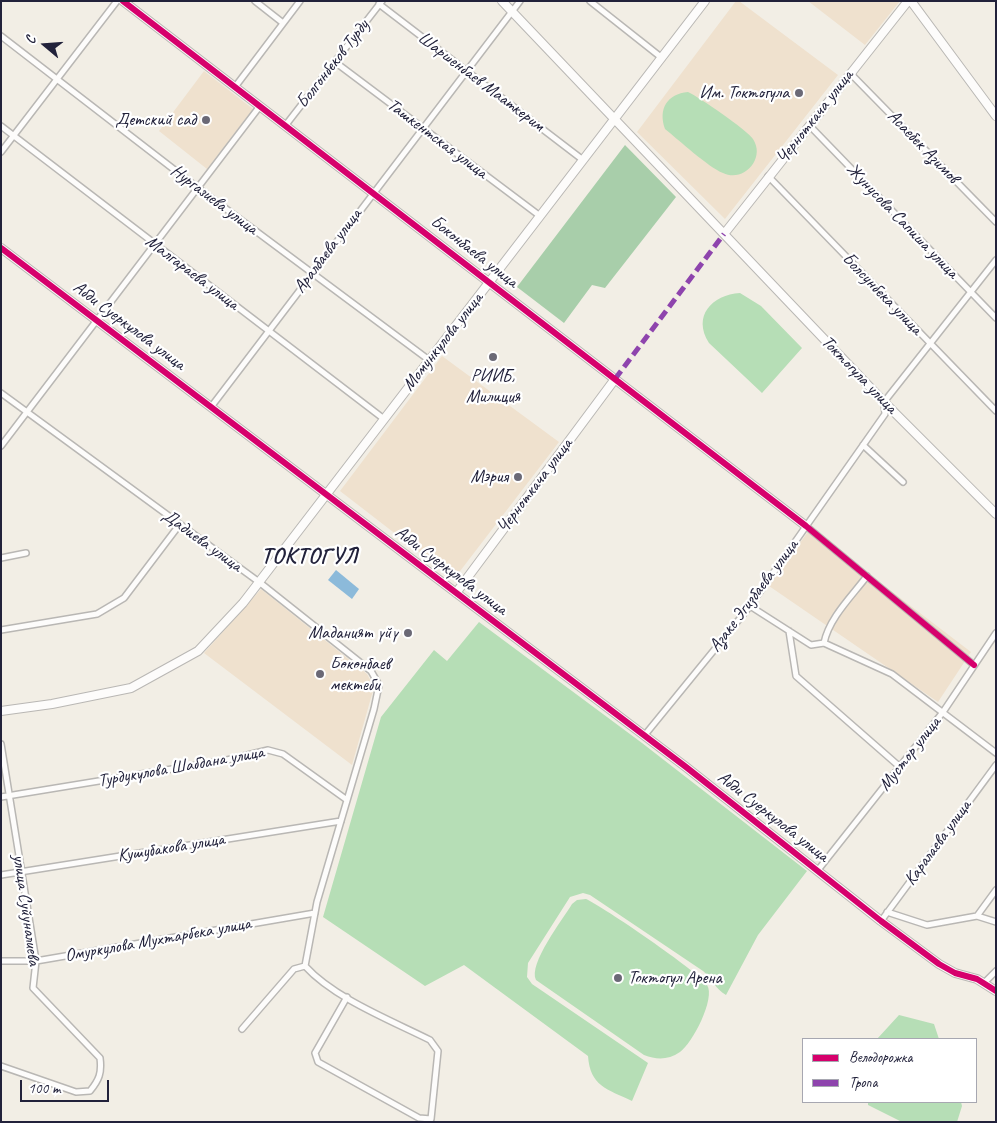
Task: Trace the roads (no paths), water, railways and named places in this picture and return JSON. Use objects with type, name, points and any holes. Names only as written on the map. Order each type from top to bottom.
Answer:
[{"type":"street","points":[[1,152],[116,1]]},
{"type":"street","name":"Боконбаева улица","points":[[123,1],[806,526]]},
{"type":"street","points":[[255,1],[283,23]]},
{"type":"street","points":[[235,87],[300,1]]},
{"type":"street","name":"Токтогула улица","points":[[502,1],[884,402],[996,514]]},
{"type":"street","name":"Аралбаева улица","points":[[211,407],[311,273],[520,1]]},
{"type":"street","points":[[590,1],[662,58]]},
{"type":"street","name":"Момункулова улица","points":[[1,711],[52,704],[131,688],[198,652],[243,603],[705,1]]},
{"type":"street","points":[[910,1],[996,116]]},
{"type":"street","name":"Черноткача улица","points":[[724,234],[850,73],[910,1]]},
{"type":"street","name":"Болгонбеков Турду","points":[[285,126],[381,3]]},
{"type":"street","name":"Шаршенбаев Мааткерим","points":[[381,3],[466,71],[583,160]]},
{"type":"street","name":"Нургазиева улица","points":[[1,36],[198,188],[429,360]]},
{"type":"street","name":"Ташкентская улица","points":[[335,62],[540,216]]},
{"type":"street","name":"Асаебек Азимов","points":[[850,73],[996,222]]},
{"type":"street","points":[[1,446],[260,106]]},
{"type":"street","name":"Жунусова Сапиша улица","points":[[809,125],[996,318]]},
{"type":"street","name":"Малгараева улица","points":[[1,126],[154,245],[384,419]]},
{"type":"street","name":"Болсунбека улица","points":[[768,176],[996,411]]},
{"type":"street","name":"Абди Суеркулова улица","points":[[1,248],[644,736],[818,870],[880,921],[939,964],[955,973],[977,979],[991,987]]},
{"type":"street","name":"Азаке Эгизбаева улица","points":[[644,736],[750,606],[885,414],[884,402],[996,260]]},
{"type":"street","name":"Черноткача улица","points":[[456,593],[615,379]]},
{"type":"street","name":"Дадиева улица","points":[[1,393],[259,582],[371,671],[378,685],[374,709],[315,913],[305,966]]},
{"type":"street","points":[[863,445],[903,482]]},
{"type":"street","points":[[1,630],[97,614],[124,598],[180,524]]},
{"type":"street","points":[[806,526],[974,666]]},
{"type":"street","points":[[1,558],[26,554]]},
{"type":"street","points":[[824,643],[825,635],[835,618],[867,576]]},
{"type":"street","points":[[750,606],[811,645],[824,643],[892,674],[996,753]]},
{"type":"street","points":[[789,631],[796,676],[900,768]]},
{"type":"street","name":"Мустор улица","points":[[818,870],[943,712],[996,633]]},
{"type":"street","name":"улица Суйуналиева","points":[[1,744],[36,961],[33,988],[100,1058],[99,1080],[90,1092],[76,1092],[1,1066]]},
{"type":"street","name":"Турдукулова Шабдана улица","points":[[1,797],[217,761],[268,750],[283,754],[347,800]]},
{"type":"street","name":"Каралаева улица","points":[[880,921],[996,765]]},
{"type":"street","name":"Кушубакова улица","points":[[1,875],[341,821]]},
{"type":"street","points":[[977,916],[996,890]]},
{"type":"street","points":[[887,912],[927,926],[977,916],[996,922]]},
{"type":"street","name":"Омуркулова Мухтарбека улица","points":[[1,961],[36,961],[315,913]]},
{"type":"street","points":[[242,1029],[294,970],[305,966],[316,977],[347,997],[430,1040],[438,1051],[430,1119],[419,1118],[318,1062],[315,1053],[347,997]]},
{"type":"street","points":[[991,987],[996,971]]},
{"type":"water","points":[[336,570],[359,589],[352,599],[328,580]]},
{"type":"place","name":"Им. Токтогула","points":[[799,93]]},
{"type":"place","name":"Детский сад","points":[[206,120]]},
{"type":"place","name":"РИИБ, Милиция","points":[[493,357]]},
{"type":"place","name":"Мэрия","points":[[518,477]]},
{"type":"place","name":"Маданият үйү","points":[[408,633]]},
{"type":"place","name":"Бөкөнбаев мектеби","points":[[320,674]]},
{"type":"place","name":"Токтогул Арена","points":[[618,978]]},
{"type":"district","name":"ТОКТОГУЛ","points":[[310,557]]}]
